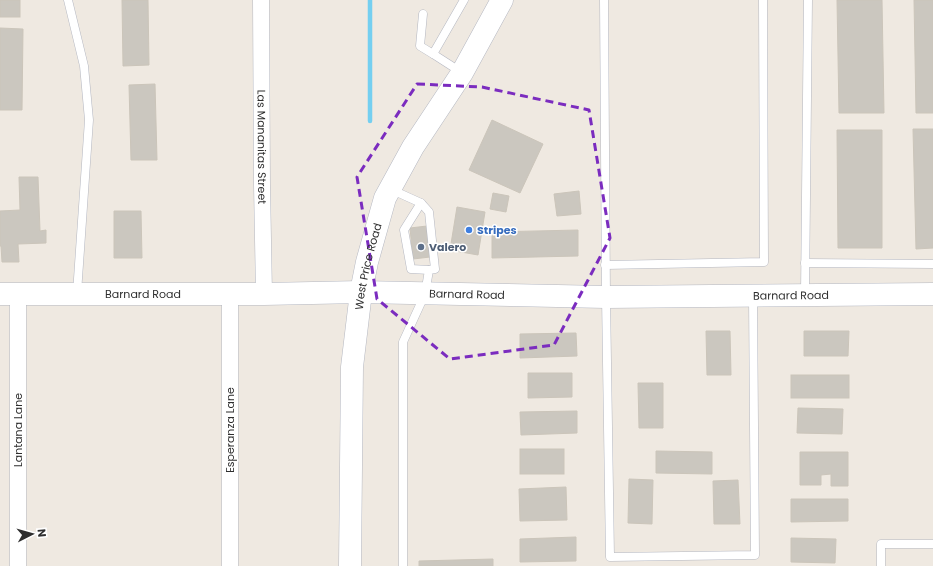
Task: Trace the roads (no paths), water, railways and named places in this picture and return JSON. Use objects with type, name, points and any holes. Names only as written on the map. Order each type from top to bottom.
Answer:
[{"type":"street","name":"Las Mananitas Street","points":[[261,0],[264,294]]},
{"type":"street","name":"West Price Road","points":[[350,566],[352,367],[361,292],[371,249],[385,198],[413,147],[462,73],[502,0]]},
{"type":"street","name":"Barnard Road","points":[[9,294],[264,294],[361,292],[606,297],[933,294]]},
{"type":"street","name":"Lantana Lane","points":[[9,294],[18,566]]},
{"type":"street","name":"Esperanza Lane","points":[[230,294],[230,566]]},
{"type":"lane","points":[[68,0],[84,66],[90,120],[77,294]]},
{"type":"lane","points":[[433,54],[464,0]]},
{"type":"lane","points":[[604,0],[610,557],[756,555],[753,295]]},
{"type":"lane","points":[[606,265],[764,262],[763,0]]},
{"type":"lane","points":[[805,295],[808,0]]},
{"type":"lane","points":[[423,14],[420,46],[462,73]]},
{"type":"lane","points":[[390,189],[420,203],[429,212],[435,269],[411,269],[404,230],[420,203]]},
{"type":"lane","points":[[805,263],[933,264]]},
{"type":"lane","points":[[403,566],[403,342],[425,294],[429,270]]},
{"type":"lane","points":[[881,566],[881,544],[933,544]]},
{"type":"waterway","points":[[370,0],[370,121]]},
{"type":"place","name":"Stripes","points":[[469,230]]},
{"type":"place","name":"Valero","points":[[421,247]]}]
